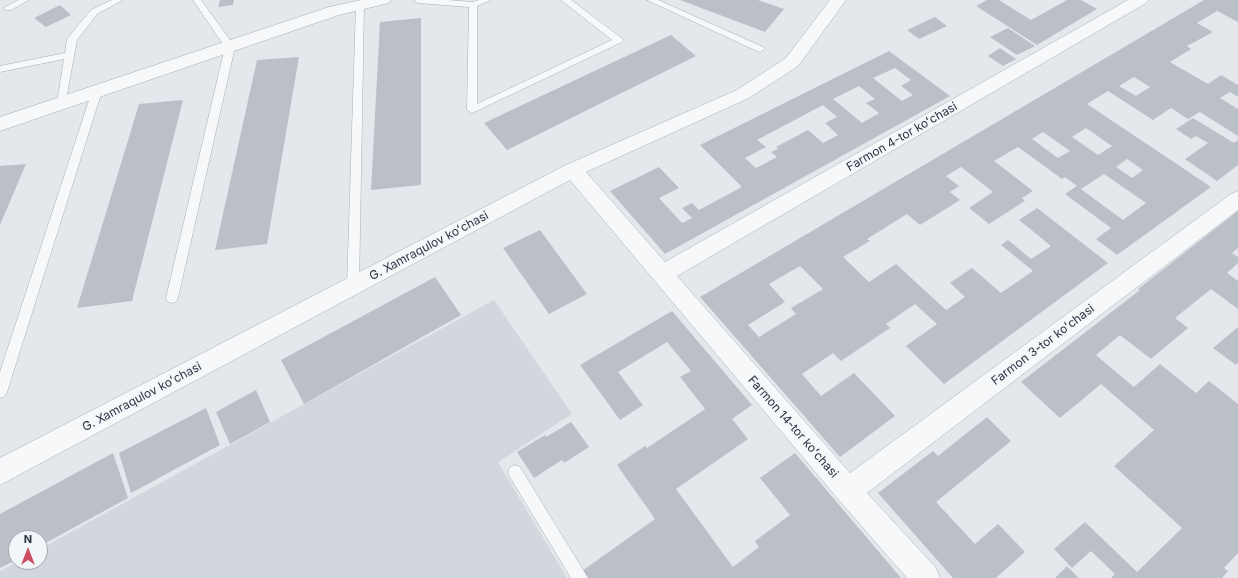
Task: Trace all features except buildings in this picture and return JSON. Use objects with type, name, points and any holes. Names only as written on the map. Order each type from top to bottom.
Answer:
[{"type":"street","points":[[0,124],[335,11],[383,0]]},
{"type":"street","name":"G. Xamraqulov koʻchasi","points":[[0,472],[573,170],[749,90],[792,62],[838,0]]},
{"type":"street","name":"Farmon 4-tor koʻchasi","points":[[663,274],[1140,0]]},
{"type":"street","name":"Farmon 14-tor koʻchasi","points":[[573,170],[848,491],[926,578]]},
{"type":"street","name":"Farmon 3-tor koʻchasi","points":[[848,491],[1238,199]]},
{"type":"lane","points":[[8,8],[24,0]]},
{"type":"lane","points":[[62,103],[72,39],[94,12],[119,0]]},
{"type":"lane","points":[[172,298],[230,47],[196,0]]},
{"type":"lane","points":[[418,0],[473,5],[487,0]]},
{"type":"lane","points":[[473,5],[472,110],[619,40],[565,0]]},
{"type":"lane","points":[[651,0],[760,48]]},
{"type":"lane","points":[[353,287],[360,6]]},
{"type":"lane","points":[[0,69],[70,55]]},
{"type":"lane","points":[[0,392],[97,91]]},
{"type":"lane","points":[[515,472],[580,578]]},
{"type":"shaded area","points":[[494,300],[572,414],[498,462],[567,578],[0,578],[0,571],[8,567],[8,570],[48,570],[48,545]]}]
